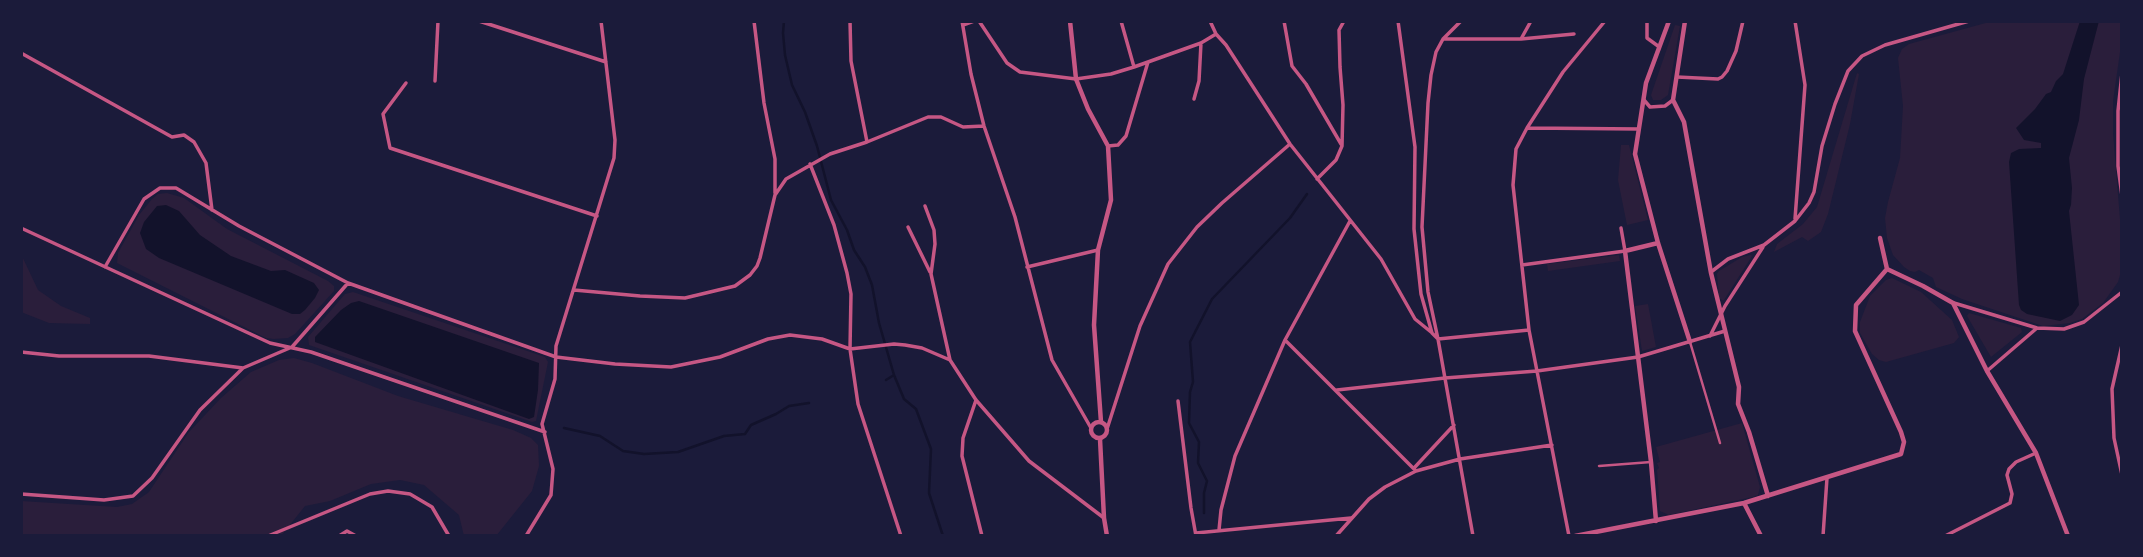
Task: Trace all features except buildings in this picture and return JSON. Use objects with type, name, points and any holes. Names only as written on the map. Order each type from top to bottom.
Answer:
[{"type":"street","points":[[435,81],[438,21]]},
{"type":"street","points":[[479,21],[606,62]]},
{"type":"street","points":[[526,536],[551,495],[553,469],[542,424],[555,379],[556,346],[611,172],[615,140],[601,21]]},
{"type":"street","points":[[573,290],[685,298],[734,286],[750,275],[761,258],[775,195],[775,159],[764,103],[754,21]]},
{"type":"street","points":[[850,21],[851,61],[867,142]]},
{"type":"street","points":[[1100,439],[1093,436],[1052,360],[1015,217],[984,126],[971,74],[963,23],[977,21],[1007,63],[1020,72],[1076,79],[1111,74],[1134,67],[1201,43],[1216,34]]},
{"type":"street","points":[[1070,21],[1076,79],[1088,109],[1108,146],[1111,200],[1098,250],[1094,325],[1101,422],[1107,429]]},
{"type":"street","points":[[1121,21],[1134,67]]},
{"type":"street","points":[[1210,21],[1290,144],[1381,259],[1415,319],[1438,339]]},
{"type":"street","points":[[1284,21],[1292,66],[1306,84],[1342,146]]},
{"type":"street","points":[[1317,178],[1336,160],[1342,146],[1339,30],[1344,21]]},
{"type":"street","points":[[1398,21],[1415,147],[1414,229],[1421,294],[1432,333]]},
{"type":"street","points":[[1461,21],[1443,39],[1436,52],[1431,75],[1422,227],[1428,292],[1473,536]]},
{"type":"street","points":[[1521,39],[1531,21]]},
{"type":"street","points":[[1569,536],[1529,330],[1513,185],[1516,149],[1527,128],[1563,72],[1605,21]]},
{"type":"street","points":[[1647,21],[1647,38],[1658,46]]},
{"type":"street","points":[[1669,21],[1646,83],[1635,154],[1658,243],[1720,443]]},
{"type":"street","points":[[1685,21],[1674,100],[1684,122],[1711,273],[1739,387],[1738,404],[1768,496]]},
{"type":"street","points":[[1676,77],[1718,79],[1727,71],[1736,51],[1743,21]]},
{"type":"street","points":[[1795,21],[1805,85],[1795,221]]},
{"type":"street","points":[[1711,273],[1728,259],[1764,245],[1795,221],[1809,203],[1835,104],[1848,71],[1862,56],[1885,45],[1969,21]]},
{"type":"street","points":[[1443,39],[1521,39],[1574,34]]},
{"type":"street","points":[[1194,100],[1199,81],[1201,43]]},
{"type":"street","points":[[21,53],[172,137],[184,135],[194,142],[206,163],[212,210]]},
{"type":"street","points":[[1108,146],[1118,145],[1126,136],[1149,61]]},
{"type":"street","points":[[2122,73],[2118,111],[2118,166],[2122,196]]},
{"type":"street","points":[[406,83],[383,114],[390,148],[597,216]]},
{"type":"street","points":[[1644,100],[1650,107],[1665,106],[1674,100]]},
{"type":"street","points":[[775,195],[786,179],[811,163],[928,117],[941,117],[963,127],[984,126]]},
{"type":"street","points":[[1527,128],[1639,129]]},
{"type":"street","points":[[1100,439],[1107,434],[1140,326],[1168,264],[1197,227],[1290,144]]},
{"type":"street","points":[[811,163],[834,225],[847,273],[851,294],[850,349],[859,404],[901,536]]},
{"type":"street","points":[[105,267],[144,199],[160,188],[176,188],[348,283],[556,357],[671,368],[720,357],[775,337],[790,335],[822,339],[850,349],[894,344],[922,348],[950,360]]},
{"type":"street","points":[[925,206],[935,238],[931,274]]},
{"type":"street","points":[[1219,530],[1221,510],[1235,456],[1285,340],[1350,220]]},
{"type":"street","points":[[908,227],[931,274],[950,360],[976,401],[1029,461],[1104,517]]},
{"type":"street","points":[[21,228],[270,343],[292,346],[545,432]]},
{"type":"street","points":[[1621,228],[1651,462],[1656,522]]},
{"type":"street","points":[[1880,238],[1887,269]]},
{"type":"street","points":[[1522,265],[1625,251],[1658,243]]},
{"type":"street","points":[[1710,336],[1721,313],[1764,245]]},
{"type":"street","points":[[1027,267],[1098,250]]},
{"type":"street","points":[[1887,269],[1952,303],[2037,328],[2064,329],[2084,322],[2122,292]]},
{"type":"street","points":[[1575,536],[1744,503],[1901,454],[1904,442],[1901,432],[1855,331],[1856,305],[1887,269]]},
{"type":"street","points":[[21,494],[104,500],[133,496],[152,478],[200,410],[243,368],[292,346],[348,283]]},
{"type":"street","points":[[1952,303],[1987,371],[2036,453],[2068,536]]},
{"type":"street","points":[[1987,371],[2037,328]]},
{"type":"street","points":[[1438,339],[1529,330]]},
{"type":"street","points":[[1338,390],[1537,371],[1638,356],[1726,331]]},
{"type":"street","points":[[1285,340],[1416,469]]},
{"type":"street","points":[[2122,345],[2112,390],[2114,438],[2122,475]]},
{"type":"street","points":[[21,352],[59,356],[149,356],[243,368]]},
{"type":"street","points":[[976,401],[963,438],[962,456],[982,536]]},
{"type":"street","points":[[1178,401],[1196,534],[1351,518]]},
{"type":"street","points":[[1091,428],[1096,422],[1101,422]]},
{"type":"street","points":[[1336,536],[1377,493],[1416,469],[1454,425]]},
{"type":"street","points":[[1100,439],[1107,536]]},
{"type":"street","points":[[1416,469],[1460,459],[1552,445]]},
{"type":"street","points":[[1945,536],[2010,503],[2012,494],[2007,475],[2009,469],[2016,461],[2036,453]]},
{"type":"street","points":[[1599,466],[1651,462]]},
{"type":"street","points":[[1823,536],[1827,478]]},
{"type":"street","points":[[268,536],[370,495],[388,491],[410,494],[432,507],[449,536]]},
{"type":"street","points":[[1744,503],[1761,536]]},
{"type":"street","points":[[340,536],[347,531],[356,536]]},
{"type":"shaded area","points":[[1993,21],[2122,21],[2113,101],[2113,133],[2122,268],[2118,282],[2103,303],[2082,319],[2070,323],[2043,326],[1962,299],[1936,287],[1933,278],[1919,270],[1910,271],[1904,267],[1893,255],[1887,238],[1885,218],[1900,158],[1903,106],[1898,58],[1902,49],[1909,44]]},
{"type":"shaded area","points":[[2080,21],[2099,21],[2084,79],[2079,120],[2069,158],[2072,188],[2069,211],[2079,305],[2072,315],[2060,321],[2027,314],[2019,305],[2009,162],[2011,153],[2019,149],[2041,148],[2041,143],[2024,140],[2016,128],[2046,94],[2051,92],[2063,74]]},
{"type":"shaded area","points":[[1675,25],[1680,26],[1668,95],[1661,100],[1653,100],[1651,95]]},
{"type":"shaded area","points":[[1857,73],[1859,74],[1850,124],[1821,232],[1808,241],[1802,237],[1774,252],[1777,244],[1803,224],[1817,207]]},
{"type":"shaded area","points":[[1621,145],[1629,145],[1648,220],[1627,225],[1618,180]]},
{"type":"shaded area","points":[[167,193],[184,198],[227,229],[328,281],[334,286],[334,291],[295,334],[288,338],[266,338],[117,263],[118,253],[139,215],[158,194]]},
{"type":"shaded area","points":[[166,205],[179,211],[200,235],[231,256],[271,271],[285,270],[314,283],[319,290],[315,298],[300,314],[292,314],[159,258],[146,249],[140,233],[144,222],[157,206]]},
{"type":"shaded area","points":[[21,254],[38,290],[61,306],[90,318],[90,324],[49,323],[21,312]]},
{"type":"shaded area","points":[[1619,255],[1620,261],[1548,271],[1547,264]]},
{"type":"shaded area","points":[[1751,255],[1724,300],[1719,298],[1719,271],[1742,257]]},
{"type":"shaded area","points":[[1892,278],[1921,292],[1952,320],[1959,337],[1954,343],[1886,362],[1872,354],[1860,333],[1860,322],[1870,296],[1886,280]]},
{"type":"shaded area","points":[[353,292],[545,357],[548,362],[536,421],[532,422],[309,345],[308,337],[345,294]]},
{"type":"shaded area","points":[[359,301],[539,363],[534,417],[529,419],[315,342],[315,337],[341,310]]},
{"type":"shaded area","points":[[1648,304],[1656,347],[1642,351],[1635,306]]},
{"type":"shaded area","points":[[1969,313],[2021,328],[2022,332],[1991,357],[1967,316]]},
{"type":"shaded area","points":[[294,358],[398,396],[513,430],[531,438],[538,445],[539,466],[532,491],[496,536],[464,536],[459,515],[424,485],[400,480],[371,484],[330,501],[305,506],[281,536],[21,536],[21,501],[117,507],[132,504],[149,492],[189,432],[221,398],[251,372],[279,360]]},
{"type":"shaded area","points":[[1742,423],[1760,487],[1758,495],[1669,515],[1660,511],[1657,463],[1660,462],[1656,447]]},
{"type":"waterway","points":[[784,21],[785,55],[792,85],[817,146],[831,200],[872,285],[879,323],[894,375],[904,399],[916,409],[931,449],[929,493],[943,536]]},
{"type":"waterway","points":[[1204,513],[1207,481],[1198,463],[1199,442],[1189,423],[1193,382],[1190,342],[1212,299],[1290,218],[1307,194]]},
{"type":"waterway","points":[[886,380],[894,375]]},
{"type":"waterway","points":[[564,428],[600,436],[623,451],[644,454],[678,452],[724,436],[745,434],[751,425],[789,406],[809,403]]}]
